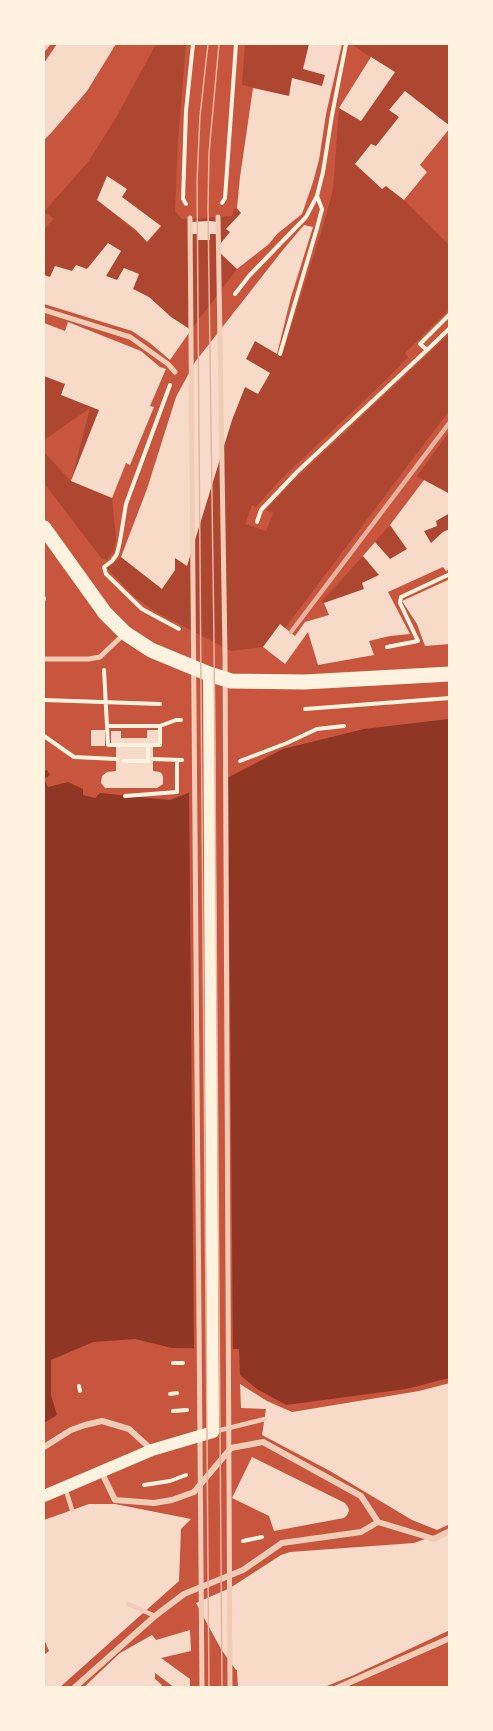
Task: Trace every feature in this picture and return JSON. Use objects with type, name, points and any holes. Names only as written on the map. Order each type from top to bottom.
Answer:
[{"type":"main road","points":[[44,528],[99,606],[125,633],[151,650],[208,674],[231,681],[304,682],[450,674]]},
{"type":"main road","points":[[44,1496],[152,1450],[213,1432],[208,674]]},
{"type":"street","points":[[44,48],[46,44]]},
{"type":"street","points":[[218,217],[225,653],[230,1688]]},
{"type":"street","points":[[190,218],[202,1688]]},
{"type":"street","points":[[44,310],[130,337],[168,364],[175,372]]},
{"type":"street","points":[[44,658],[89,659],[100,657],[125,633]]},
{"type":"street","points":[[44,1447],[71,1430],[102,1421],[129,1429],[152,1450]]},
{"type":"street","points":[[101,1472],[115,1500],[154,1503],[172,1500],[194,1492],[231,1448],[263,1442],[361,1496],[378,1522],[434,1539],[450,1531]]},
{"type":"street","points":[[74,1688],[155,1616],[184,1594],[243,1570],[282,1542],[361,1532],[378,1522]]},
{"type":"street","points":[[337,1688],[450,1638]]},
{"type":"lane","points":[[213,1432],[265,1419]]},
{"type":"lane","points":[[65,1487],[72,1510]]},
{"type":"lane","points":[[128,1604],[155,1616]]},
{"type":"path","points":[[190,218],[190,209],[183,199],[186,111],[193,44]]},
{"type":"path","points":[[218,217],[218,209],[225,198],[236,44]]},
{"type":"path","points":[[332,115],[346,44]]},
{"type":"path","points":[[280,354],[322,209],[317,196]]},
{"type":"path","points":[[427,350],[420,344],[450,314]]},
{"type":"path","points":[[256,522],[261,510],[297,472],[450,328]]},
{"type":"path","points":[[387,647],[418,641],[400,603],[401,597],[450,574]]},
{"type":"path","points":[[103,654],[108,745],[160,745],[160,726]]},
{"type":"path","points":[[305,709],[450,698]]},
{"type":"path","points":[[44,700],[160,704]]},
{"type":"path","points":[[108,726],[160,726],[176,720],[190,721]]},
{"type":"path","points":[[239,761],[317,729],[344,726]]},
{"type":"path","points":[[44,736],[74,757],[116,760]]},
{"type":"path","points":[[124,761],[148,761],[148,745]]},
{"type":"path","points":[[125,796],[177,792],[177,760],[153,759]]},
{"type":"path","points":[[172,1363],[183,1363]]},
{"type":"path","points":[[170,1394],[177,1393]]},
{"type":"path","points":[[112,1493],[118,1484],[147,1485],[187,1475]]},
{"type":"shaded area","points":[[156,44],[186,44],[175,211],[182,219],[232,216],[234,208],[241,213],[227,228],[230,232],[217,249],[237,269],[191,330],[171,317],[149,297],[133,289],[139,274],[125,268],[117,280],[106,276],[120,251],[87,269],[72,271],[55,266],[50,277],[44,275],[44,229],[54,219],[44,212],[88,162],[117,116]],"holes":[[[107,177],[127,189],[122,197],[161,226],[147,241],[98,200]]]},
{"type":"shaded area","points":[[245,44],[309,44],[304,69],[325,75],[322,86],[292,78],[289,96],[242,85]]},
{"type":"shaded area","points":[[351,44],[449,44],[449,126],[404,91],[390,110],[399,117],[376,146],[371,144],[355,164],[404,200],[449,245],[449,310],[405,353],[408,357],[388,378],[280,480],[256,507],[252,505],[245,524],[266,531],[273,513],[266,510],[287,487],[449,334],[449,411],[285,628],[280,625],[263,647],[231,651],[156,612],[133,596],[107,568],[121,557],[162,589],[175,570],[175,558],[187,566],[232,420],[245,387],[258,394],[270,373],[246,359],[255,341],[282,356],[333,190],[339,108],[361,121],[395,73]]},
{"type":"shaded area","points":[[44,362],[115,392],[97,450],[82,486],[112,498],[116,539],[114,550],[107,560],[102,559],[44,483],[44,452],[71,481],[90,408],[44,440]]},
{"type":"shaded area","points":[[449,432],[449,494],[417,476]]},
{"type":"shaded area","points":[[449,513],[449,529],[431,543],[424,531],[437,526],[436,521]]},
{"type":"shaded area","points":[[390,525],[407,549],[390,559],[375,542]]},
{"type":"shaded area","points":[[363,556],[379,575],[362,583],[364,589],[324,603],[322,601]]},
{"type":"shaded area","points":[[449,719],[449,1378],[406,1389],[286,1405],[257,1389],[240,1375],[239,1349],[172,1348],[135,1339],[93,1342],[51,1360],[51,1395],[57,1415],[44,1423],[44,779],[48,787],[68,782],[83,789],[83,795],[95,798],[100,793],[170,800],[231,776],[283,749],[364,729]]},
{"type":"shaded area","points":[[47,770],[50,775],[44,779],[44,771]]},
{"type":"pier","points":[[228,774],[233,1352],[194,1351],[189,789]]},
{"type":"building","points":[[57,44],[116,44],[87,91],[44,140],[44,63]]},
{"type":"building","points":[[309,44],[342,44],[313,182],[302,214],[237,269],[216,249],[230,232],[226,229],[241,213],[237,208],[253,88],[289,96],[292,78],[322,86],[325,75],[303,69]]},
{"type":"building","points":[[371,57],[395,72],[361,121],[339,108]]},
{"type":"building","points":[[405,91],[450,128],[420,165],[427,172],[404,200],[386,186],[382,189],[355,164],[371,144],[376,146],[399,117],[389,110]]},
{"type":"building","points":[[107,176],[127,189],[122,197],[161,226],[147,242],[136,230],[97,200]]},
{"type":"building","points":[[190,222],[218,222],[218,234],[210,234],[210,240],[198,240],[198,234],[190,234]]},
{"type":"building","points":[[304,225],[313,227],[291,297],[277,354],[255,341],[246,359],[270,373],[258,394],[245,387],[232,420],[187,566],[175,558],[175,570],[162,589],[121,557],[147,489],[176,397],[195,362]]},
{"type":"building","points":[[108,243],[121,251],[106,276],[117,280],[124,268],[139,274],[133,289],[149,297],[171,317],[191,330],[170,360],[132,331],[44,304],[44,275],[50,277],[55,266],[72,271],[76,265],[87,269]]},
{"type":"building","points":[[68,322],[141,351],[160,367],[166,369],[150,406],[154,407],[130,465],[126,463],[112,498],[71,481],[99,410],[61,395],[65,384],[44,376],[44,323],[65,331]]},
{"type":"building","points":[[424,480],[450,494],[450,513],[436,521],[437,526],[424,531],[431,543],[450,529],[450,569],[446,571],[443,567],[388,592],[410,634],[369,641],[374,655],[318,665],[308,632],[285,664],[263,647],[280,624],[295,636],[305,622],[329,615],[324,603],[364,589],[362,583],[379,575],[363,556],[375,542],[390,559],[407,549],[390,525]]},
{"type":"building","points":[[450,579],[450,644],[425,646],[417,624],[402,601]]},
{"type":"building","points":[[91,730],[105,730],[105,746],[91,746]]},
{"type":"building","points":[[147,730],[158,730],[158,743],[153,743],[153,771],[162,774],[163,784],[157,788],[105,788],[101,783],[102,776],[107,772],[116,771],[116,743],[111,743],[111,731],[121,731],[121,738],[147,738]]},
{"type":"building","points":[[450,1383],[450,1524],[437,1530],[412,1520],[330,1471],[262,1435],[266,1409],[241,1408],[240,1384],[267,1401],[292,1412],[419,1391]]},
{"type":"building","points":[[252,1457],[345,1503],[349,1511],[347,1515],[344,1518],[274,1531],[269,1516],[232,1498]]},
{"type":"building","points":[[89,1504],[115,1504],[191,1519],[181,1529],[179,1581],[59,1688],[44,1688],[44,1655],[49,1651],[44,1639],[44,1520]]},
{"type":"building","points":[[450,1530],[450,1630],[322,1688],[238,1688],[237,1670],[221,1649],[196,1603],[230,1588],[281,1555],[290,1552],[414,1543]]},
{"type":"building","points":[[190,1630],[191,1651],[161,1658],[190,1679],[190,1688],[175,1688],[155,1673],[155,1679],[162,1685],[160,1688],[83,1688],[120,1653],[152,1635],[156,1640]]},
{"type":"tram line","points":[[208,44],[200,116],[197,181],[209,1688]]},
{"type":"tram line","points":[[219,44],[209,153],[208,209],[214,641],[222,1688]]},
{"type":"railway","points":[[291,632],[450,422]]}]
